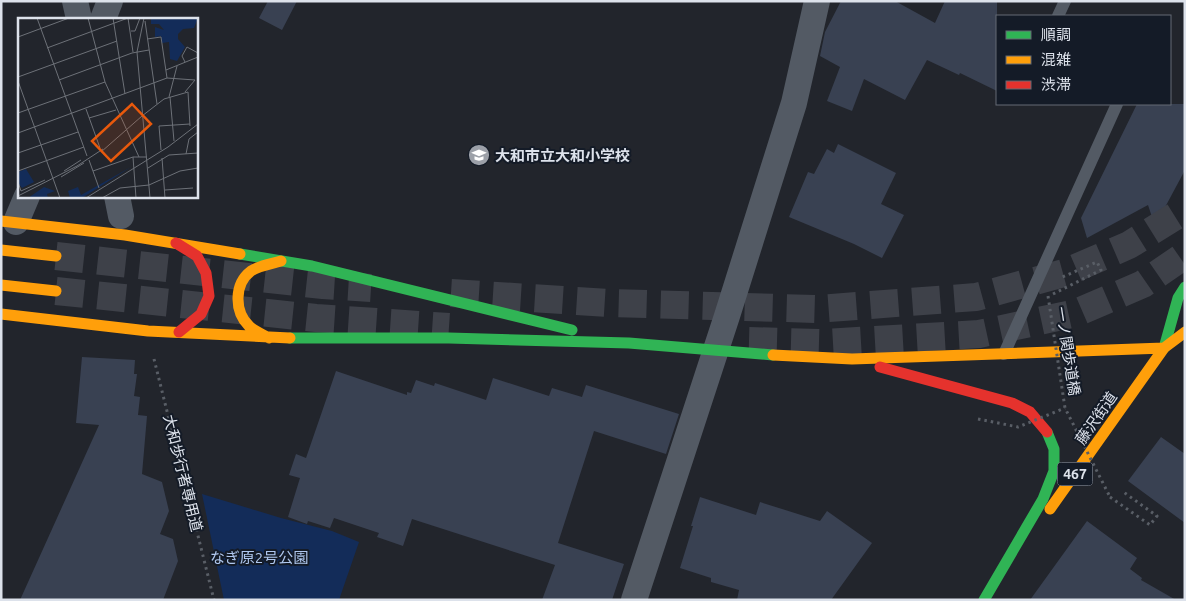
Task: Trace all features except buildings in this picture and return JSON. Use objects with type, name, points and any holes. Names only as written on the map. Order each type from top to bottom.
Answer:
[{"type":"highway","points":[[9,221],[176,243],[312,266],[629,343]]},
{"type":"highway","points":[[176,243],[197,256],[206,273],[209,296],[201,314],[179,332]]},
{"type":"highway","points":[[1,250],[56,256]]},
{"type":"highway","points":[[270,338],[250,327],[240,314],[237,300],[239,287],[253,269],[281,261]]},
{"type":"highway","points":[[1,285],[56,291]]},
{"type":"highway","name":"467","points":[[1174,348],[1178,298],[1185,287]]},
{"type":"highway","points":[[1,314],[148,331],[270,338],[449,338],[629,343],[714,351],[852,359],[1174,348]]},
{"type":"highway","name":"藤沢街道","points":[[985,600],[1185,332]]},
{"type":"highway","points":[[852,359],[1012,403],[1030,412],[1046,430],[1054,449],[1054,471],[1043,499],[985,600]]},
{"type":"street","points":[[75,1],[79,18]]},
{"type":"street","points":[[103,18],[110,1]]},
{"type":"street","points":[[634,600],[794,103],[817,1]]},
{"type":"street","points":[[9,221],[26,198]]},
{"type":"lane","points":[[1058,15],[1065,1]]},
{"type":"lane","points":[[1004,355],[1117,105]]},
{"type":"path","name":"一ノ関歩道橋","points":[[1057,279],[1097,262],[1101,270],[1048,296],[1065,408],[1110,497],[1150,525],[1157,516],[1122,491]]},
{"type":"path","name":"大和歩行者専用道","points":[[154,356],[214,600]]},
{"type":"path","name":"一ノ関歩道橋","points":[[978,419],[1018,427],[1065,408]]},
{"type":"green space","name":"なぎ原2号公園","points":[[202,494],[332,531],[359,542],[339,600],[224,600]]},
{"type":"tunnel","points":[[451,293],[610,303],[817,309],[976,297],[1064,273],[1129,245],[1185,210]]},
{"type":"tunnel","points":[[749,341],[823,343],[979,334],[1076,313],[1143,284],[1185,255]]},
{"type":"tunnel","points":[[56,256],[323,285],[371,288]]},
{"type":"tunnel","points":[[56,291],[316,318],[449,327]]},
{"type":"traffic: fast","points":[[240,254],[312,266],[572,330]]},
{"type":"traffic: fast","points":[[1164,348],[1178,298],[1185,287]]},
{"type":"traffic: fast","points":[[290,338],[449,338],[629,343],[773,355]]},
{"type":"traffic: fast","points":[[984,600],[1043,499],[1054,471],[1054,449],[1047,432]]},
{"type":"traffic: slow","points":[[1,221],[125,235],[240,254]]},
{"type":"traffic: slow","points":[[1,250],[56,256]]},
{"type":"traffic: slow","points":[[269,338],[253,329],[244,320],[239,305],[239,290],[245,276],[251,271],[281,261]]},
{"type":"traffic: slow","points":[[1,285],[56,291]]},
{"type":"traffic: slow","points":[[1,314],[148,331],[290,338]]},
{"type":"traffic: slow","points":[[1050,509],[1164,348],[1185,332]]},
{"type":"traffic: slow","points":[[773,355],[852,359],[1164,348]]},
{"type":"traffic: jam","points":[[176,243],[197,256],[206,273],[209,296],[201,314],[179,332]]},
{"type":"traffic: jam","points":[[880,367],[1012,403],[1030,412],[1047,432]]},
{"type":"place","name":"大和市立大和小学校","points":[[479,155]]}]
